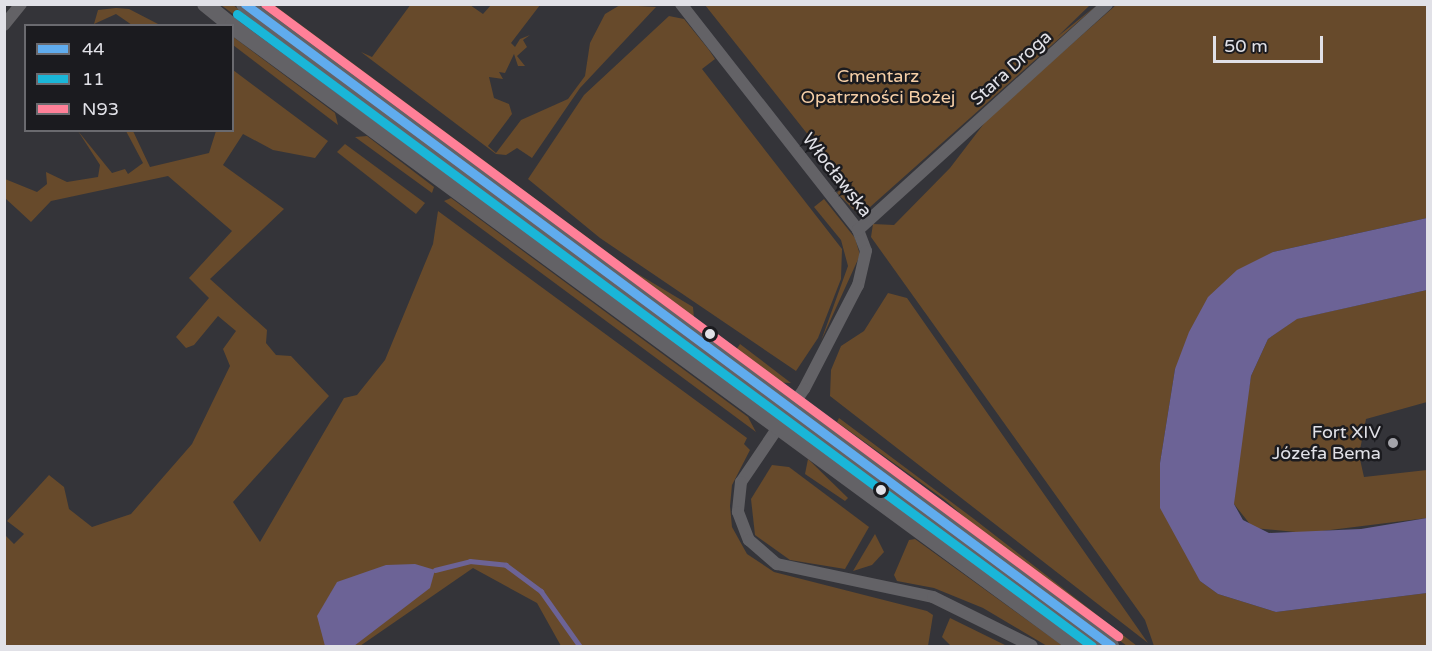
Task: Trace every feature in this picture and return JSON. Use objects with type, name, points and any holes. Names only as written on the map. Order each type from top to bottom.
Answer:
[{"type":"main road","points":[[204,4],[229,24]]},
{"type":"main road","points":[[244,4],[1111,646]]},
{"type":"main road","points":[[234,27],[1076,646]]},
{"type":"street","points":[[4,25],[21,4]]},
{"type":"street","name":"Włocławska","points":[[681,4],[858,230],[866,258],[858,285],[791,407]]},
{"type":"street","name":"Stara Droga","points":[[858,230],[1107,4]]},
{"type":"street","points":[[791,407],[751,464],[738,498],[742,527],[756,549],[788,568],[933,597],[1032,646]]},
{"type":"green space","points":[[411,4],[470,5],[483,14],[491,5],[540,5],[511,43],[515,47],[520,39],[530,35],[523,40],[527,47],[517,56],[525,66],[518,66],[514,54],[505,73],[499,72],[503,79],[489,77],[494,98],[509,104],[512,114],[488,146],[496,153],[521,120],[568,99],[585,76],[590,43],[605,14],[620,5],[656,7],[580,88],[532,158],[517,148],[506,155],[496,154],[361,52],[372,57]]},
{"type":"green space","points":[[221,5],[233,5],[619,292],[565,260]]},
{"type":"green space","points":[[261,5],[274,5],[633,271],[693,307],[694,318],[663,302]]},
{"type":"green space","name":"Cmentarz Opatrzności Bożej","points":[[705,5],[1090,5],[1057,37],[1097,5],[860,216],[837,193],[845,184],[828,160]]},
{"type":"green space","points":[[1116,5],[1427,5],[1427,218],[1273,252],[1175,369],[1160,463],[1200,581],[1218,594],[1276,612],[1427,593],[1427,646],[1154,646],[1145,620],[871,237],[873,224],[894,225],[950,168],[989,117]]},
{"type":"green space","points":[[129,9],[158,24],[131,24],[116,14],[94,24],[98,10]]},
{"type":"green space","points":[[669,16],[684,19],[709,50],[715,59],[702,69],[842,249],[841,279],[818,338],[796,371],[600,238],[528,179],[584,95]]},
{"type":"green space","points":[[234,37],[335,113],[338,125],[234,46]]},
{"type":"green space","points":[[234,71],[328,141],[315,158],[273,150],[243,134],[223,165],[284,209],[210,279],[267,330],[266,343],[276,355],[291,356],[329,396],[233,502],[260,542],[344,398],[357,395],[385,360],[433,244],[438,211],[747,438],[744,444],[750,450],[732,485],[730,506],[732,527],[747,554],[774,572],[927,611],[933,615],[928,646],[561,646],[537,603],[473,568],[360,646],[5,646],[5,535],[14,544],[24,534],[7,521],[49,475],[64,487],[69,509],[92,527],[131,514],[192,444],[230,366],[223,349],[236,331],[218,316],[194,345],[186,348],[176,337],[209,298],[189,278],[232,231],[168,176],[51,201],[31,222],[5,198],[5,179],[37,192],[47,184],[46,172],[67,182],[98,177],[100,165],[79,132],[112,173],[125,169],[128,174],[143,163],[127,132],[133,132],[150,167],[209,153],[216,132],[234,132]]},
{"type":"green space","points":[[367,136],[434,187],[432,193],[355,137]]},
{"type":"green space","points":[[345,144],[425,203],[416,214],[337,152]]},
{"type":"green space","points":[[451,198],[748,417],[756,432],[444,201]]},
{"type":"green space","points":[[824,199],[855,238],[860,255],[821,341],[848,266],[841,240],[814,207]]},
{"type":"green space","points":[[1427,290],[1427,402],[1366,419],[1359,455],[1364,477],[1427,470],[1427,518],[1306,533],[1253,528],[1234,504],[1235,469],[1251,376],[1268,339],[1296,319]]},
{"type":"green space","points":[[888,293],[907,298],[1148,643],[830,396],[831,370],[841,346],[864,331]]},
{"type":"green space","points":[[740,344],[791,383],[770,382],[736,350]]},
{"type":"green space","points":[[839,418],[974,519],[1137,646],[1127,646],[1020,566],[945,500],[837,422]]},
{"type":"green space","points":[[821,441],[1100,644],[1093,646],[817,446]]},
{"type":"green space","points":[[808,459],[848,498],[845,501],[805,474]]},
{"type":"green space","points":[[772,465],[789,467],[869,527],[845,569],[790,560],[755,535],[751,499]]},
{"type":"green space","points":[[875,534],[884,552],[872,565],[853,571]]},
{"type":"green space","points":[[915,539],[1063,646],[1047,646],[983,608],[934,588],[897,581],[894,575],[909,540]]},
{"type":"green space","points":[[950,618],[1007,646],[951,646],[942,637]]},
{"type":"shaded area","points":[[1427,218],[1427,290],[1297,319],[1268,339],[1251,376],[1234,504],[1243,520],[1269,533],[1361,529],[1427,518],[1427,593],[1276,612],[1218,594],[1200,581],[1160,508],[1160,463],[1175,369],[1189,332],[1208,297],[1237,270],[1273,252]]},
{"type":"shaded area","points":[[415,564],[435,570],[430,588],[354,646],[325,646],[317,616],[337,582],[386,565]]},
{"type":"waterway","points":[[435,570],[470,561],[506,565],[541,591],[580,646]]},
{"type":"transit line","name":"44","points":[[245,4],[1111,646]]},
{"type":"transit line","name":"N93","points":[[265,4],[1118,636]]},
{"type":"transit line","name":"11","points":[[237,14],[1092,646]]},
{"type":"place","name":"Fort XIV Józefa Bema","points":[[1393,443]]}]
